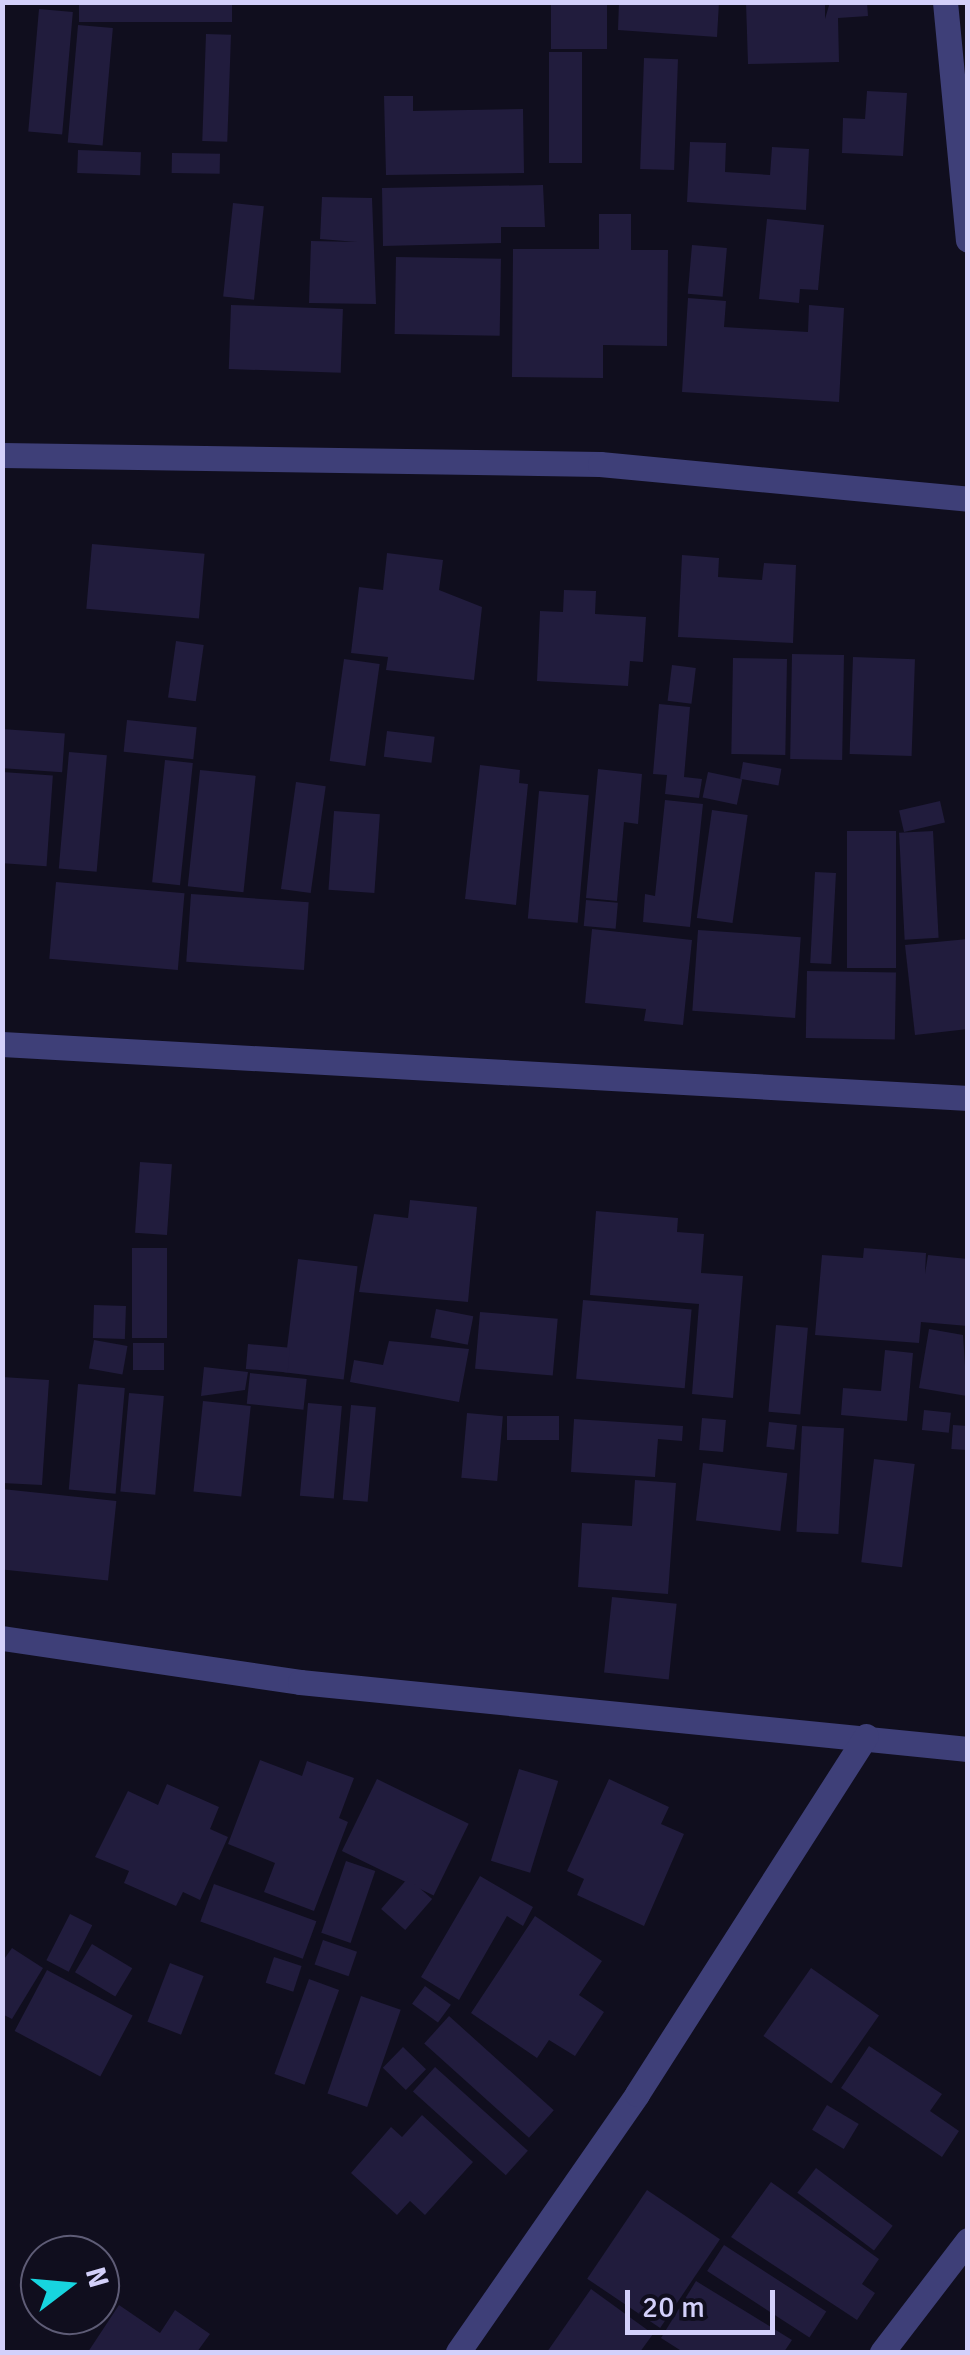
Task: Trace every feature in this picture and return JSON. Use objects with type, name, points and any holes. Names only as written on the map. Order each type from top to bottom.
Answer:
[{"type":"street","points":[[945,2],[968,240]]},
{"type":"street","points":[[2,455],[600,464],[968,499]]},
{"type":"street","points":[[2,1044],[968,1098]]},
{"type":"street","points":[[2,1638],[300,1682],[968,1749]]},
{"type":"street","points":[[458,2352],[637,2094],[866,1736]]},
{"type":"street","points":[[882,2352],[968,2240]]},
{"type":"building","points":[[79,2],[232,2],[232,22],[79,22]]},
{"type":"building","points":[[551,2],[607,2],[607,49],[551,49]]},
{"type":"building","points":[[619,2],[719,2],[717,37],[618,30]]},
{"type":"building","points":[[746,2],[825,2],[825,19],[830,2],[867,2],[868,16],[838,18],[839,62],[748,64]]},
{"type":"building","points":[[39,9],[73,12],[62,134],[28,132]]},
{"type":"building","points":[[78,25],[113,28],[103,146],[68,143]]},
{"type":"building","points":[[206,34],[231,35],[227,142],[202,141]]},
{"type":"building","points":[[549,52],[582,52],[582,163],[549,163]]},
{"type":"building","points":[[644,58],[678,59],[674,170],[640,169]]},
{"type":"building","points":[[867,91],[907,93],[903,156],[842,153],[843,118],[865,119]]},
{"type":"building","points":[[384,96],[413,96],[413,111],[523,109],[524,173],[386,175]]},
{"type":"building","points":[[690,142],[726,143],[725,172],[770,175],[772,147],[809,149],[806,210],[687,202]]},
{"type":"building","points":[[78,150],[141,152],[140,175],[77,173]]},
{"type":"building","points":[[172,153],[220,154],[220,174],[172,173]]},
{"type":"building","points":[[543,185],[545,227],[501,227],[501,243],[383,246],[382,188]]},
{"type":"building","points":[[322,197],[372,198],[376,304],[309,303],[311,241],[357,242],[320,239]]},
{"type":"building","points":[[233,203],[264,206],[254,300],[223,296]]},
{"type":"building","points":[[599,214],[631,214],[631,250],[668,250],[667,346],[603,345],[603,378],[512,377],[513,249],[599,249]]},
{"type":"building","points":[[767,219],[824,225],[818,290],[800,289],[799,303],[759,299]]},
{"type":"building","points":[[692,245],[727,248],[723,297],[688,294]]},
{"type":"building","points":[[396,257],[501,259],[500,336],[395,334]]},
{"type":"building","points":[[688,298],[726,301],[724,327],[808,332],[809,305],[844,308],[839,402],[682,392]]},
{"type":"building","points":[[231,305],[343,309],[341,373],[229,369]]},
{"type":"building","points":[[92,544],[205,554],[199,619],[86,609]]},
{"type":"building","points":[[387,553],[443,560],[439,590],[482,607],[474,680],[386,670],[388,657],[351,653],[359,587],[383,590]]},
{"type":"building","points":[[682,555],[719,558],[718,577],[762,580],[764,563],[796,565],[793,643],[678,637]]},
{"type":"building","points":[[564,590],[596,591],[595,614],[646,617],[643,662],[630,661],[628,686],[537,681],[540,611],[563,612]]},
{"type":"building","points":[[176,641],[204,645],[196,701],[168,697]]},
{"type":"building","points":[[792,654],[844,655],[842,760],[790,759]]},
{"type":"building","points":[[853,657],[915,659],[912,756],[850,754]]},
{"type":"building","points":[[733,658],[787,659],[785,755],[731,754]]},
{"type":"building","points":[[344,659],[380,664],[365,766],[330,761]]},
{"type":"building","points":[[672,665],[696,668],[691,704],[668,701]]},
{"type":"building","points":[[659,704],[690,707],[684,777],[702,779],[699,798],[665,794],[667,775],[653,774]]},
{"type":"building","points":[[127,720],[197,727],[193,759],[124,752]]},
{"type":"building","points":[[2,729],[65,733],[62,772],[2,768]]},
{"type":"building","points":[[387,731],[435,737],[431,763],[384,757]]},
{"type":"building","points":[[69,752],[107,755],[97,872],[59,869]]},
{"type":"building","points":[[165,760],[193,763],[180,885],[152,882]]},
{"type":"building","points":[[743,762],[781,769],[778,786],[740,779]]},
{"type":"building","points":[[480,765],[520,770],[519,783],[528,784],[516,905],[465,899]]},
{"type":"building","points":[[598,769],[642,774],[638,824],[624,822],[617,901],[586,898]]},
{"type":"building","points":[[200,770],[256,776],[243,892],[188,886]]},
{"type":"building","points":[[2,772],[53,776],[47,866],[2,863]]},
{"type":"building","points":[[708,772],[742,779],[737,805],[703,797]]},
{"type":"building","points":[[296,782],[326,786],[311,893],[281,889]]},
{"type":"building","points":[[539,791],[589,795],[578,923],[528,919]]},
{"type":"building","points":[[665,800],[703,804],[690,927],[643,922],[645,894],[655,896]]},
{"type":"building","points":[[940,801],[945,822],[904,832],[899,810]]},
{"type":"building","points":[[712,810],[748,815],[732,923],[697,918]]},
{"type":"building","points":[[334,811],[380,814],[374,893],[328,890]]},
{"type":"building","points":[[847,831],[896,831],[896,968],[847,968]]},
{"type":"building","points":[[933,831],[939,938],[905,940],[899,833]]},
{"type":"building","points":[[815,872],[836,873],[831,964],[810,963]]},
{"type":"building","points":[[56,882],[185,893],[178,970],[49,959]]},
{"type":"building","points":[[191,894],[309,902],[304,970],[186,962]]},
{"type":"building","points":[[586,900],[618,903],[616,929],[584,926]]},
{"type":"building","points":[[592,929],[692,940],[683,1025],[644,1021],[646,1009],[585,1003]]},
{"type":"building","points":[[698,930],[801,937],[795,1018],[692,1011]]},
{"type":"building","points":[[968,939],[968,1029],[915,1035],[905,945]]},
{"type":"building","points":[[807,971],[896,973],[895,1040],[806,1038]]},
{"type":"building","points":[[140,1162],[172,1164],[167,1235],[135,1233]]},
{"type":"building","points":[[410,1200],[477,1207],[468,1302],[359,1292],[374,1214],[408,1218]]},
{"type":"building","points":[[596,1211],[678,1218],[677,1232],[704,1234],[701,1273],[743,1276],[733,1398],[692,1394],[699,1304],[590,1295]]},
{"type":"building","points":[[132,1248],[167,1248],[167,1338],[132,1338]]},
{"type":"building","points":[[864,1248],[926,1253],[925,1274],[928,1255],[968,1259],[968,1326],[921,1322],[919,1343],[815,1335],[822,1255],[863,1258]]},
{"type":"building","points":[[298,1259],[358,1266],[344,1379],[284,1372]]},
{"type":"building","points":[[583,1300],[692,1309],[685,1388],[576,1379]]},
{"type":"building","points":[[94,1305],[126,1306],[125,1339],[93,1338]]},
{"type":"building","points":[[436,1309],[473,1316],[468,1345],[430,1337]]},
{"type":"building","points":[[480,1312],[558,1319],[553,1376],[475,1369]]},
{"type":"building","points":[[776,1325],[808,1328],[800,1414],[768,1412]]},
{"type":"building","points":[[929,1329],[963,1335],[967,1396],[919,1388]]},
{"type":"building","points":[[94,1340],[127,1346],[122,1374],[89,1369]]},
{"type":"building","points":[[389,1341],[469,1349],[459,1402],[350,1382],[354,1360],[383,1365]]},
{"type":"building","points":[[133,1343],[164,1343],[164,1370],[133,1370]]},
{"type":"building","points":[[248,1344],[290,1348],[288,1373],[246,1369]]},
{"type":"building","points":[[885,1350],[913,1353],[907,1421],[841,1415],[843,1388],[881,1391]]},
{"type":"building","points":[[204,1367],[248,1372],[245,1390],[201,1396]]},
{"type":"building","points":[[250,1373],[307,1379],[303,1410],[247,1404]]},
{"type":"building","points":[[2,1377],[49,1380],[42,1485],[2,1483]]},
{"type":"building","points":[[78,1384],[125,1388],[116,1494],[69,1490]]},
{"type":"building","points":[[129,1393],[164,1396],[155,1495],[120,1492]]},
{"type":"building","points":[[203,1401],[251,1406],[241,1497],[193,1492]]},
{"type":"building","points":[[308,1403],[342,1406],[334,1499],[300,1496]]},
{"type":"building","points":[[351,1405],[376,1407],[368,1502],[343,1500]]},
{"type":"building","points":[[924,1410],[951,1413],[949,1433],[922,1430]]},
{"type":"building","points":[[467,1413],[503,1416],[497,1481],[461,1478]]},
{"type":"building","points":[[507,1416],[559,1416],[559,1440],[507,1440]]},
{"type":"building","points":[[702,1418],[726,1420],[723,1452],[699,1450]]},
{"type":"building","points":[[574,1419],[683,1426],[682,1441],[658,1439],[655,1477],[571,1472]]},
{"type":"building","points":[[769,1422],[797,1425],[794,1450],[766,1447]]},
{"type":"building","points":[[953,1425],[968,1426],[966,1450],[951,1449]]},
{"type":"building","points":[[802,1426],[844,1428],[838,1534],[796,1532]]},
{"type":"building","points":[[874,1459],[915,1464],[902,1567],[861,1562]]},
{"type":"building","points":[[703,1463],[787,1473],[780,1531],[696,1521]]},
{"type":"building","points":[[635,1480],[676,1483],[668,1594],[578,1587],[582,1523],[632,1526]]},
{"type":"building","points":[[2,1489],[116,1501],[108,1581],[2,1569]]},
{"type":"building","points":[[612,1597],[677,1604],[669,1679],[604,1673]]},
{"type":"building","points":[[260,1760],[302,1776],[307,1761],[354,1778],[339,1818],[348,1822],[314,1911],[264,1892],[275,1863],[228,1844]]},
{"type":"building","points":[[519,1769],[558,1781],[530,1873],[491,1861]]},
{"type":"building","points":[[377,1779],[469,1824],[434,1896],[342,1851]]},
{"type":"building","points":[[609,1779],[669,1807],[661,1824],[684,1834],[644,1926],[577,1895],[584,1879],[567,1871]]},
{"type":"building","points":[[167,1784],[219,1807],[210,1829],[228,1837],[200,1900],[183,1892],[176,1906],[124,1883],[129,1871],[95,1857],[128,1791],[158,1805]]},
{"type":"building","points":[[346,1861],[375,1871],[351,1943],[321,1933]]},
{"type":"building","points":[[480,1876],[533,1907],[523,1926],[507,1916],[459,2000],[421,1977]]},
{"type":"building","points":[[408,1878],[432,1899],[405,1930],[381,1909]]},
{"type":"building","points":[[214,1884],[316,1921],[303,1959],[200,1922]]},
{"type":"building","points":[[70,1914],[92,1925],[69,1972],[46,1960]]},
{"type":"building","points":[[535,1916],[602,1961],[579,1995],[604,2012],[575,2056],[549,2040],[537,2058],[471,2013]]},
{"type":"building","points":[[323,1940],[357,1952],[349,1976],[315,1965]]},
{"type":"building","points":[[92,1944],[132,1968],[115,1996],[75,1972]]},
{"type":"building","points":[[12,1948],[43,1968],[12,2019],[2,2014],[2,1962]]},
{"type":"building","points":[[274,1957],[302,1966],[293,1992],[266,1983]]},
{"type":"building","points":[[170,1963],[204,1976],[181,2035],[147,2022]]},
{"type":"building","points":[[811,1968],[879,2016],[831,2084],[763,2036]]},
{"type":"building","points":[[47,1970],[133,2016],[100,2076],[15,2031]]},
{"type":"building","points":[[309,1979],[339,1990],[305,2085],[274,2074]]},
{"type":"building","points":[[425,1986],[451,2005],[438,2023],[412,2004]]},
{"type":"building","points":[[361,1996],[401,2010],[367,2107],[327,2093]]},
{"type":"building","points":[[449,2016],[554,2110],[529,2138],[424,2043]]},
{"type":"building","points":[[869,2046],[942,2094],[930,2111],[959,2131],[942,2157],[841,2088]]},
{"type":"building","points":[[403,2047],[426,2069],[406,2090],[383,2068]]},
{"type":"building","points":[[435,2067],[528,2151],[506,2175],[413,2092]]},
{"type":"building","points":[[827,2105],[859,2124],[844,2149],[812,2130]]},
{"type":"building","points":[[422,2115],[473,2162],[425,2215],[410,2201],[397,2215],[351,2173],[391,2127],[402,2137]]},
{"type":"building","points":[[816,2168],[893,2226],[874,2251],[797,2193]]},
{"type":"building","points":[[771,2182],[879,2259],[862,2284],[875,2293],[857,2320],[731,2237]]},
{"type":"building","points":[[647,2190],[720,2239],[660,2328],[587,2279]]},
{"type":"building","points":[[724,2245],[826,2311],[809,2337],[707,2271]]},
{"type":"building","points":[[696,2281],[792,2340],[784,2352],[683,2352],[661,2338]]},
{"type":"building","points":[[591,2289],[653,2334],[640,2352],[547,2352]]},
{"type":"building","points":[[120,2306],[160,2333],[175,2310],[210,2334],[197,2352],[88,2352],[99,2335],[120,2335]]}]
